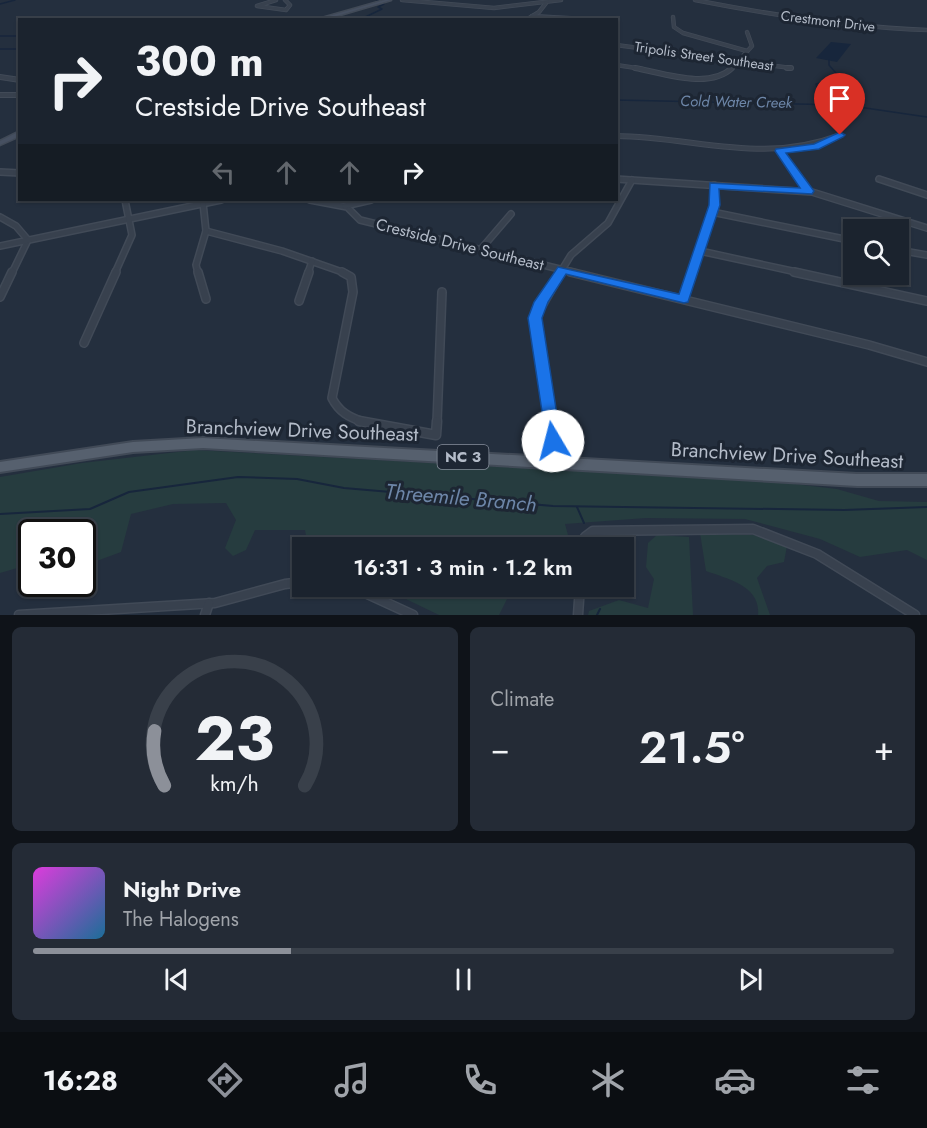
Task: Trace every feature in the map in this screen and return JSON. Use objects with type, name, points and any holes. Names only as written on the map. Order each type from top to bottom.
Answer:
[{"type":"main road","points":[[323,18],[362,5],[389,0]]},
{"type":"main road","points":[[0,143],[18,134]]},
{"type":"main road","name":"Branchview Drive Southeast","points":[[0,467],[133,447],[203,443],[857,480],[927,480]]},
{"type":"street","points":[[276,0],[257,6],[286,10],[290,5],[285,0]]},
{"type":"street","points":[[402,0],[489,8],[561,0]]},
{"type":"street","name":"Crestmont Drive","points":[[695,0],[760,13],[881,28],[927,30]]},
{"type":"street","points":[[529,18],[543,9],[546,2]]},
{"type":"street","points":[[532,16],[567,18]]},
{"type":"street","points":[[673,17],[674,27],[682,33],[747,51]]},
{"type":"street","points":[[618,65],[708,80],[724,75],[752,46],[747,32]]},
{"type":"street","name":"Tripolis Street Southeast","points":[[618,45],[654,48],[735,64],[791,68]]},
{"type":"street","points":[[0,77],[18,81]]},
{"type":"street","points":[[0,95],[18,95]]},
{"type":"street","points":[[618,136],[659,136],[742,149],[780,151],[816,147],[840,135]]},
{"type":"street","points":[[780,151],[808,191]]},
{"type":"street","points":[[0,172],[18,173]]},
{"type":"street","points":[[618,179],[808,191],[872,209],[927,228]]},
{"type":"street","points":[[879,179],[927,195]]},
{"type":"street","points":[[553,441],[535,318],[541,302],[563,269],[579,247],[608,223],[632,180]]},
{"type":"street","points":[[684,299],[712,212],[716,196],[714,185]]},
{"type":"street","points":[[84,343],[132,234],[125,201]]},
{"type":"street","points":[[0,246],[212,201]]},
{"type":"street","name":"Crestside Drive Southeast","points":[[316,201],[344,206],[360,220],[869,345],[927,362]]},
{"type":"street","points":[[344,206],[366,201]]},
{"type":"street","points":[[203,202],[206,231],[196,258],[206,299]]},
{"type":"street","points":[[712,212],[843,239]]},
{"type":"street","points":[[481,249],[511,214]]},
{"type":"street","points":[[0,217],[16,226],[28,240]]},
{"type":"street","points":[[206,231],[264,245],[343,270],[352,282],[353,292],[332,395],[337,410],[356,421],[436,435],[442,292]]},
{"type":"street","points":[[0,297],[28,240]]},
{"type":"street","points":[[700,251],[927,301]]},
{"type":"street","points":[[909,252],[927,255]]},
{"type":"street","points":[[299,301],[312,261]]},
{"type":"street","points":[[586,537],[587,533],[740,528],[777,535],[807,548],[915,615]]},
{"type":"street","points":[[19,615],[209,603],[292,584]]},
{"type":"street","points":[[374,597],[413,615]]},
{"type":"street","points":[[578,615],[579,597]]},
{"type":"street","points":[[205,615],[209,603]]},
{"type":"green space","points":[[195,450],[777,482],[837,489],[879,501],[927,502],[927,560],[907,550],[860,557],[820,539],[745,519],[646,518],[565,524],[568,535],[557,537],[306,537],[305,530],[255,530],[246,550],[233,556],[225,548],[236,520],[226,503],[173,504],[131,514],[121,552],[96,561],[96,519],[18,519],[18,568],[0,573],[0,477],[82,463]]},
{"type":"green space","points":[[700,533],[754,535],[787,546],[784,562],[767,566],[757,578],[770,615],[758,615],[758,605],[749,590],[706,571]]},
{"type":"green space","points":[[657,535],[689,537],[693,615],[588,615],[589,611],[619,600],[648,608],[654,579],[646,567],[648,543]]},
{"type":"green space","points":[[402,597],[508,597],[499,615],[439,615]]},
{"type":"water","points":[[831,42],[851,44],[837,62],[816,58]]},
{"type":"waterway","points":[[0,4],[15,0]]},
{"type":"waterway","points":[[363,18],[382,9],[378,7],[384,4],[377,0]]},
{"type":"waterway","points":[[0,36],[18,36]]},
{"type":"waterway","name":"Cold Water Creek","points":[[0,49],[18,49]]},
{"type":"waterway","points":[[829,60],[829,65],[841,79],[816,84],[820,95],[829,104]]},
{"type":"waterway","name":"Cold Water Creek","points":[[618,100],[845,105],[927,117]]},
{"type":"waterway","name":"Threemile Branch","points":[[0,514],[90,509],[129,492],[238,477],[297,479],[344,488],[553,506],[844,510],[927,507]]},
{"type":"waterway","points":[[577,507],[584,523]]},
{"type":"waterway","points":[[597,615],[600,609]]},
{"type":"route","points":[[553,441],[535,318],[541,302],[563,269],[684,299],[715,205],[714,185],[808,191],[780,151],[816,147],[840,135]]}]
